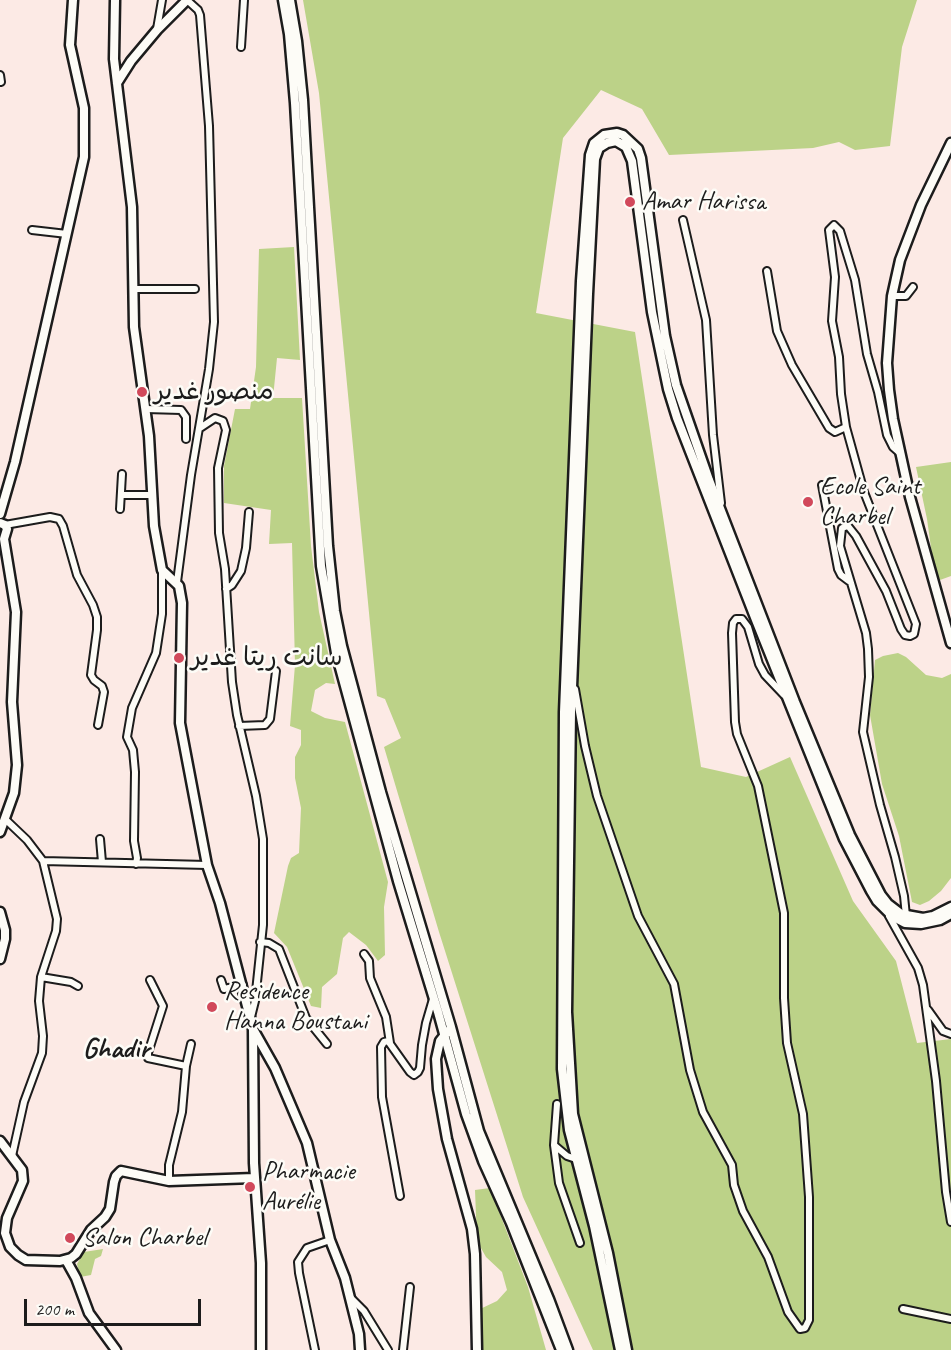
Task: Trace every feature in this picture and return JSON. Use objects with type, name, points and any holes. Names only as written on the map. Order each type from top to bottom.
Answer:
[{"type":"main road","points":[[0,514],[15,462],[81,178],[85,135],[84,108],[70,45],[73,0]]},
{"type":"main road","points":[[115,0],[114,59],[132,207],[137,356],[149,436],[157,546],[162,570],[177,582],[181,591],[180,723],[207,865],[220,903],[253,1029],[254,1178],[261,1263],[261,1350]]},
{"type":"main road","points":[[117,83],[131,61],[157,30],[187,0]]},
{"type":"main road","points":[[283,0],[289,33],[293,84],[313,451],[324,584],[336,653],[398,881],[475,1140],[511,1223],[561,1350]]},
{"type":"main road","points":[[290,0],[303,100],[324,480],[335,611],[353,693],[451,1027],[479,1131],[568,1350]]},
{"type":"main road","points":[[620,1350],[594,1226],[569,1130],[562,1069],[564,712],[581,291],[590,155],[594,142],[604,135],[616,133],[623,135],[638,149],[669,358],[694,439],[844,839],[871,891],[888,912],[905,919],[932,922],[951,914]]},
{"type":"main road","points":[[627,1350],[608,1253],[582,1153],[571,1097],[567,1012],[573,671],[581,456],[595,159],[602,146],[616,141],[626,147],[632,162],[652,312],[668,389],[699,476],[791,700],[846,826],[875,884],[888,904],[905,919],[933,916],[951,907]]},
{"type":"main road","points":[[951,143],[940,163],[900,260],[892,296],[888,354],[889,390],[909,497],[951,643]]},
{"type":"main road","points":[[0,832],[14,793],[17,765],[12,702],[16,612],[2,539],[7,532],[2,524]]},
{"type":"main road","points":[[0,912],[5,930],[0,959]]},
{"type":"main road","points":[[451,1027],[437,1049],[438,1089],[447,1139],[472,1228],[475,1254],[477,1350]]},
{"type":"main road","points":[[253,1029],[275,1068],[307,1143],[330,1240],[345,1278],[360,1350]]},
{"type":"main road","points":[[0,1141],[22,1170],[23,1181],[5,1225],[5,1233],[10,1247],[26,1260],[40,1262],[66,1260],[76,1254],[91,1230],[110,1209],[114,1182],[118,1173],[127,1171],[169,1181],[254,1178]]},
{"type":"main road","points":[[66,1260],[76,1278],[88,1313],[116,1350]]},
{"type":"street","points":[[157,30],[162,0]]},
{"type":"street","points":[[177,582],[213,322],[209,126],[200,15],[187,0]]},
{"type":"street","points":[[241,47],[244,0]]},
{"type":"street","points":[[683,220],[705,320],[713,435],[722,510]]},
{"type":"street","points":[[901,454],[893,447],[887,435],[866,345],[855,280],[840,231],[834,225],[829,230],[835,277],[832,321],[839,357],[846,427],[864,492],[915,616],[916,624],[914,634],[905,635],[886,591],[856,536],[848,526],[845,526],[840,533],[840,546],[866,633],[868,649],[869,677],[864,732],[869,762],[904,896],[905,919]]},
{"type":"street","points":[[33,231],[67,234]]},
{"type":"street","points":[[767,272],[777,331],[792,365],[829,428],[835,432],[846,427]]},
{"type":"street","points":[[892,296],[906,297],[913,288]]},
{"type":"street","points":[[133,289],[195,290]]},
{"type":"street","points":[[146,409],[181,410],[186,417],[186,439]]},
{"type":"street","points":[[200,429],[215,418],[223,421],[226,430],[218,468],[218,502],[232,682],[239,726],[255,787],[263,839],[262,925],[255,1001],[251,1017]]},
{"type":"street","points":[[120,509],[122,474]]},
{"type":"street","points":[[822,485],[838,568],[841,575],[850,581]]},
{"type":"street","points":[[121,495],[152,495]]},
{"type":"street","points":[[226,589],[232,585],[241,570],[246,548],[249,512]]},
{"type":"street","points":[[2,524],[50,517],[58,519],[63,526],[77,575],[97,617],[91,675],[104,688],[98,725]]},
{"type":"street","points":[[136,864],[135,772],[133,750],[127,737],[132,708],[152,664],[159,639],[162,614],[162,570]]},
{"type":"street","points":[[573,671],[585,746],[597,796],[638,916],[674,984],[690,1070],[703,1112],[732,1165],[734,1185],[742,1211],[768,1257],[788,1312],[800,1329],[805,1328],[809,1320],[809,1197],[803,1114],[787,1043],[784,998],[784,913],[758,786],[737,734],[735,722],[732,633],[736,619],[742,619],[748,627],[759,664],[765,675],[791,700]]},
{"type":"street","points":[[239,726],[265,725],[270,719],[276,671]]},
{"type":"street","points":[[5,819],[23,836],[43,861],[57,919],[56,930],[41,977],[39,1001],[43,1036],[42,1053],[24,1102],[12,1156]]},
{"type":"street","points":[[100,839],[102,862]]},
{"type":"street","points":[[43,861],[207,865]]},
{"type":"street","points":[[888,912],[918,968],[928,1010],[951,1222]]},
{"type":"street","points":[[260,942],[269,943],[279,950],[306,1018],[327,1044]]},
{"type":"street","points":[[364,954],[369,961],[370,978],[386,1017],[390,1043],[414,1075],[420,1068],[426,1023],[439,987]]},
{"type":"street","points":[[41,977],[71,982],[78,986]]},
{"type":"street","points":[[150,980],[163,1006],[148,1058],[186,1065]]},
{"type":"street","points":[[221,980],[224,989],[243,986]]},
{"type":"street","points":[[928,1010],[943,1031],[951,1034]]},
{"type":"street","points":[[390,1043],[386,1041],[381,1047],[382,1097],[400,1196]]},
{"type":"street","points":[[169,1181],[169,1165],[185,1089],[186,1065],[191,1044]]},
{"type":"street","points":[[557,1104],[554,1145],[559,1183],[580,1243]]},
{"type":"street","points":[[554,1145],[567,1156],[576,1159]]},
{"type":"street","points":[[315,1350],[298,1274],[298,1262],[307,1248],[330,1240]]},
{"type":"street","points":[[403,1350],[410,1287]]},
{"type":"street","points":[[350,1298],[364,1311],[388,1350]]},
{"type":"street","points":[[903,1309],[951,1319]]},
{"type":"green space","points":[[303,0],[917,0],[902,47],[890,146],[855,150],[839,142],[813,148],[669,155],[642,109],[601,90],[563,138],[536,313],[635,332],[701,767],[746,777],[790,757],[853,901],[896,961],[917,1043],[951,1039],[951,1350],[593,1350],[523,1197],[439,932],[384,747],[401,738],[385,699],[377,696],[319,93]]},
{"type":"green space","points":[[294,247],[300,360],[277,358],[273,398],[302,398],[311,546],[319,612],[335,684],[326,683],[315,690],[311,711],[325,718],[345,722],[388,882],[384,907],[385,955],[378,961],[366,945],[349,932],[343,938],[337,974],[322,987],[321,1008],[311,1006],[287,947],[274,933],[288,866],[291,858],[299,853],[301,808],[295,778],[295,757],[301,745],[301,730],[290,726],[295,665],[292,543],[269,544],[271,510],[224,503],[224,466],[235,409],[250,409],[256,367],[259,249]]},
{"type":"green space","points":[[951,462],[951,576],[940,580],[934,569],[916,467]]},
{"type":"green space","points":[[898,653],[926,675],[942,678],[951,674],[951,878],[941,891],[920,905],[912,902],[899,836],[882,784],[870,715],[875,660]]},
{"type":"green space","points":[[490,1188],[528,1287],[546,1350],[480,1350],[478,1310],[497,1301],[507,1290],[502,1272],[486,1257],[477,1241],[475,1190]]},
{"type":"green space","points":[[103,1249],[101,1256],[95,1259],[91,1275],[80,1277],[77,1264],[84,1252]]},
{"type":"place","name":"Amar Harissa","points":[[630,202]]},
{"type":"place","name":"منصور غدير","points":[[142,392]]},
{"type":"place","name":"Ecole Saint Charbel","points":[[808,502]]},
{"type":"place","name":"سانت ريتا غدير","points":[[179,658]]},
{"type":"place","name":"Residence Hanna Boustani","points":[[212,1007]]},
{"type":"place","name":"Pharmacie Aurélie","points":[[250,1187]]},
{"type":"place","name":"Salon Charbel","points":[[70,1238]]},
{"type":"district","name":"Ghadir","points":[[116,1050]]}]
